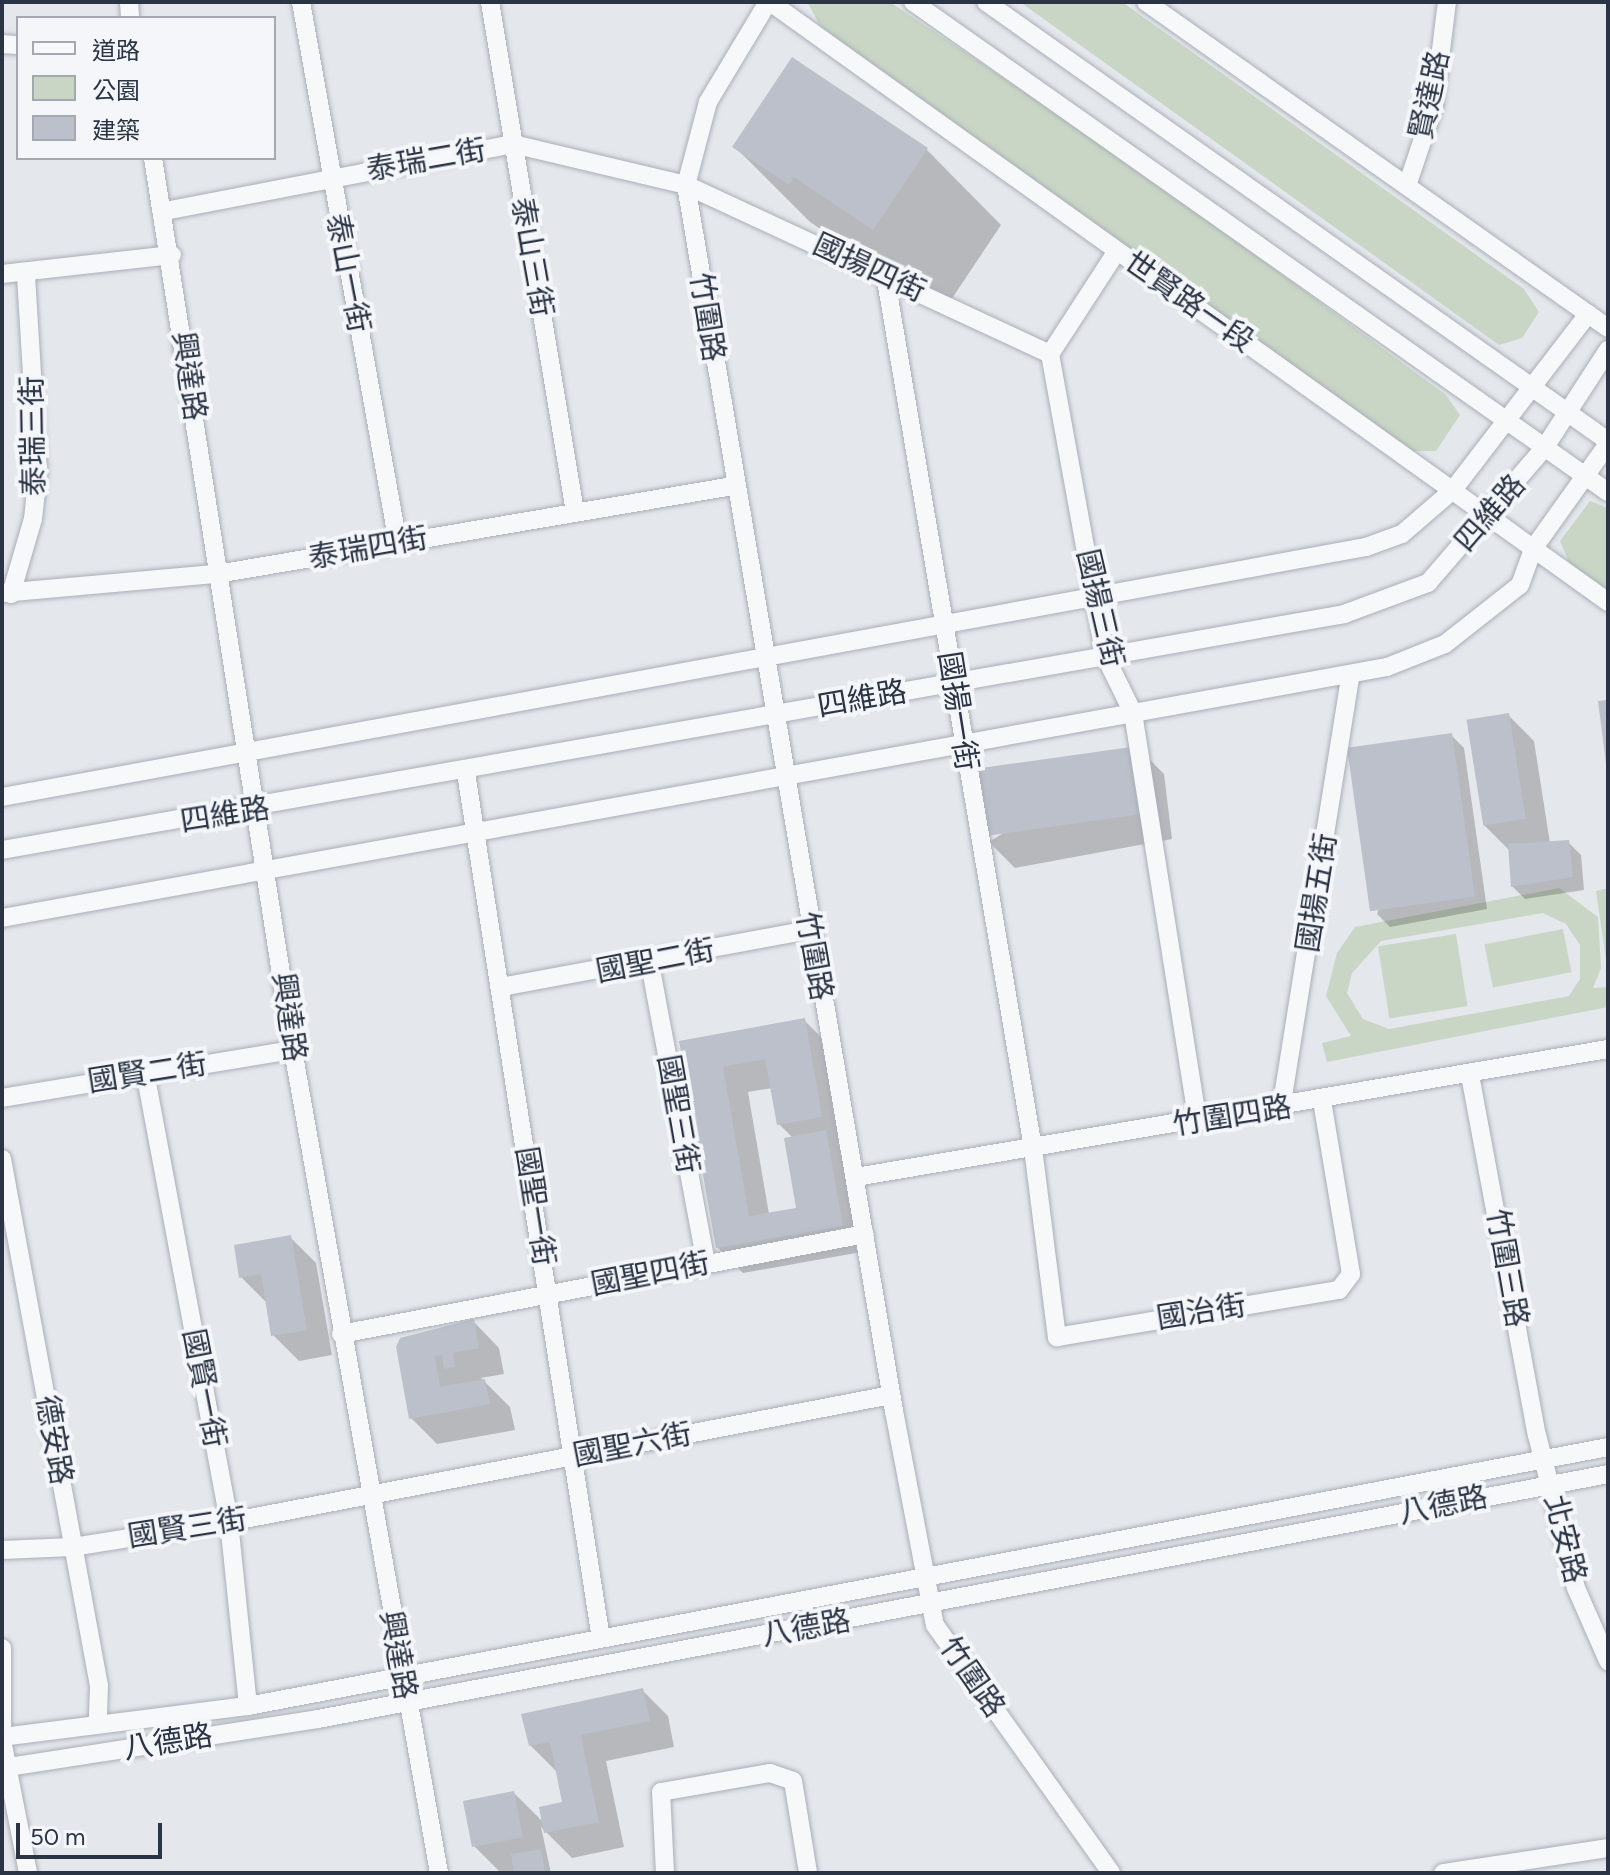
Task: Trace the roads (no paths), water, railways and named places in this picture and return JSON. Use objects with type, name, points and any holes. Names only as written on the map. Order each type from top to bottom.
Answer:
[{"type":"street","name":"泰山一街","points":[[301,2],[330,178],[398,543]]},
{"type":"street","name":"泰山三街","points":[[490,2],[575,512]]},
{"type":"street","name":"竹圍路","points":[[769,2],[708,102],[686,185],[761,656],[856,1177],[891,1395],[925,1578],[944,1640],[1111,1873]]},
{"type":"street","name":"世賢路一段","points":[[769,2],[1608,602]]},
{"type":"street","points":[[913,2],[1608,492]]},
{"type":"street","points":[[986,2],[1608,443]]},
{"type":"street","points":[[1146,2],[1608,328]]},
{"type":"street","name":"賢達路","points":[[1407,186],[1434,106],[1447,2]]},
{"type":"street","name":"泰瑞二街","points":[[165,211],[513,144],[686,185]]},
{"type":"street","name":"興達路","points":[[153,160],[172,255],[217,574],[269,870],[293,1050],[401,1676],[439,1873]]},
{"type":"street","name":"國揚四街","points":[[686,185],[885,274],[1050,354]]},
{"type":"street","points":[[1050,354],[1117,251]]},
{"type":"street","points":[[2,274],[26,276],[172,255]]},
{"type":"street","name":"國揚一街","points":[[885,274],[1033,1148]]},
{"type":"street","name":"泰瑞三街","points":[[6,594],[38,472],[26,276]]},
{"type":"street","name":"四維路","points":[[2,797],[1096,594],[1366,547],[1402,534],[1453,490],[1510,423],[1588,314]]},
{"type":"street","name":"四維路","points":[[2,850],[258,810],[1344,614],[1428,583],[1491,517],[1545,447],[1608,350]]},
{"type":"street","name":"國揚三街","points":[[1050,354],[1105,656],[1133,713],[1198,1122]]},
{"type":"street","name":"四維路","points":[[2,918],[269,870],[475,827],[962,740],[1350,677],[1445,644],[1520,585],[1533,549],[1608,443]]},
{"type":"street","name":"泰瑞四街","points":[[6,594],[217,574],[733,486]]},
{"type":"street","name":"國揚五街","points":[[1281,1109],[1350,677]]},
{"type":"street","name":"國聖一街","points":[[466,773],[601,1639]]},
{"type":"street","name":"國聖二街","points":[[501,987],[650,964],[809,930]]},
{"type":"street","name":"國聖三街","points":[[650,964],[706,1264]]},
{"type":"street","name":"竹圍四路","points":[[856,1177],[1281,1109],[1608,1049]]},
{"type":"street","name":"國賢二街","points":[[2,1098],[293,1050]]},
{"type":"street","name":"國賢一街","points":[[145,1072],[229,1522],[248,1706]]},
{"type":"street","name":"竹圍三路","points":[[1470,1075],[1544,1461]]},
{"type":"street","name":"國治街","points":[[1033,1148],[1057,1337],[1339,1290],[1351,1274],[1322,1101]]},
{"type":"street","name":"德安路","points":[[2,1159],[99,1686],[98,1721]]},
{"type":"street","name":"國聖四街","points":[[341,1334],[865,1234]]},
{"type":"street","name":"國聖六街","points":[[371,1495],[891,1395]]},
{"type":"street","name":"八德路","points":[[2,1737],[98,1721],[248,1706],[1608,1447]]},
{"type":"street","name":"北安路","points":[[1544,1461],[1576,1588],[1608,1661]]},
{"type":"street","name":"八德路","points":[[5,1767],[406,1702],[932,1605],[1608,1474]]},
{"type":"street","name":"國賢三街","points":[[2,1550],[73,1547],[371,1495]]},
{"type":"street","points":[[2,1648],[5,1767],[28,1873]]},
{"type":"street","points":[[665,1873],[661,1792],[770,1773],[793,1781],[808,1873]]},
{"type":"street","points":[[1443,1873],[1506,1869],[1608,1848]]}]
